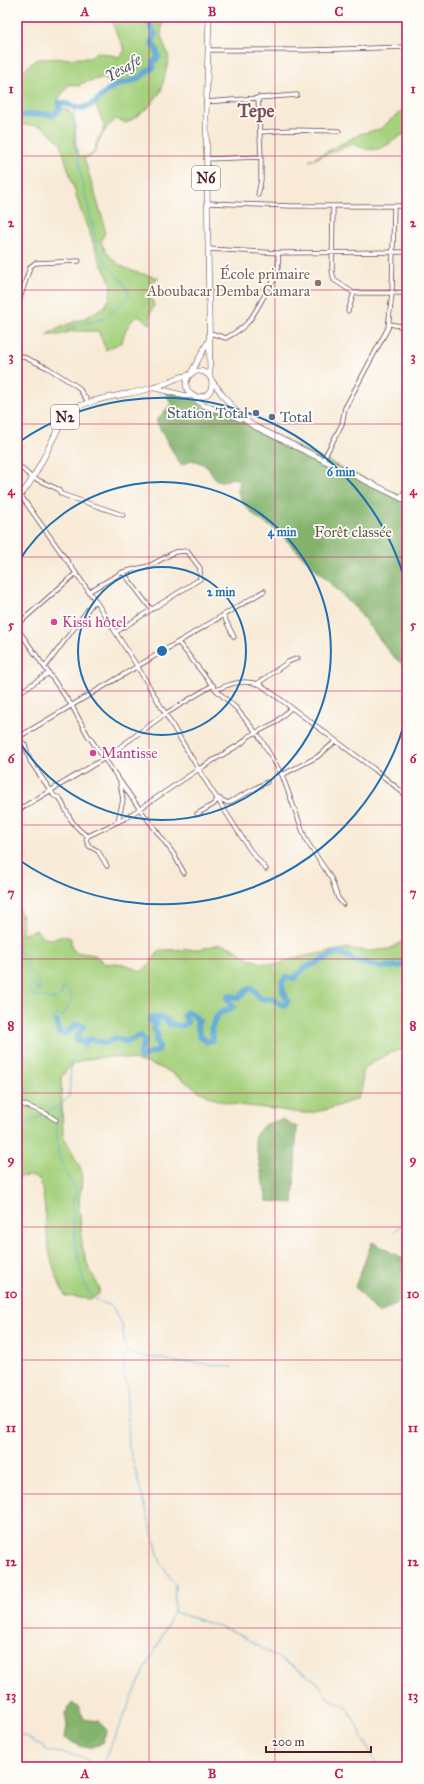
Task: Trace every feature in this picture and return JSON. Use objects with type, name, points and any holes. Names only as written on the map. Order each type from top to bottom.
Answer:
[{"type":"highway","name":"N6","points":[[209,17],[206,102],[206,203],[211,378]]},
{"type":"highway","points":[[210,336],[186,386],[198,401],[203,405],[244,420],[407,501]]},
{"type":"highway","points":[[190,375],[200,370],[211,378],[228,403],[244,420]]},
{"type":"highway","name":"N2","points":[[19,497],[32,478],[67,414],[74,408],[89,403],[154,388],[178,377],[190,375]]},
{"type":"highway","points":[[194,396],[207,395],[212,388],[211,378]]},
{"type":"highway","name":"N2","points":[[154,388],[186,396],[194,396]]},
{"type":"street","points":[[208,50],[310,50],[407,47]]},
{"type":"street","points":[[206,102],[297,95]]},
{"type":"street","points":[[258,97],[261,157],[261,180],[258,195]]},
{"type":"street","points":[[260,132],[291,130],[339,131]]},
{"type":"street","points":[[206,159],[261,157]]},
{"type":"street","points":[[206,203],[333,207],[407,206]]},
{"type":"street","points":[[323,460],[342,424],[344,408],[389,324],[392,294],[394,206]]},
{"type":"street","points":[[333,207],[332,271],[334,280],[354,293],[407,293]]},
{"type":"street","points":[[208,249],[278,253],[407,252]]},
{"type":"street","points":[[210,336],[226,338],[238,331],[252,318],[274,281],[279,267],[278,253]]},
{"type":"street","points":[[17,308],[30,267],[36,263],[79,261]]},
{"type":"street","points":[[348,311],[354,293]]},
{"type":"street","points":[[389,324],[407,327]]},
{"type":"street","points":[[17,354],[48,368],[78,387],[89,403]]},
{"type":"street","points":[[17,464],[32,478],[58,489],[61,494],[123,515]]},
{"type":"street","points":[[400,498],[407,486]]},
{"type":"street","points":[[19,497],[95,600],[137,666],[198,769],[250,850],[266,869]]},
{"type":"street","points":[[88,592],[123,572],[149,566],[175,552],[187,551],[200,568],[200,579],[116,632]]},
{"type":"street","points":[[123,572],[151,609]]},
{"type":"street","points":[[75,574],[17,626],[72,706],[87,734],[139,808],[173,852],[184,873]]},
{"type":"street","points":[[88,836],[80,832],[70,819],[60,798],[54,796],[51,792],[30,761],[25,745],[17,738],[264,591]]},
{"type":"street","points":[[45,667],[95,600]]},
{"type":"street","points":[[223,615],[234,637]]},
{"type":"street","points":[[178,642],[216,690],[236,708],[256,732],[282,775],[306,840],[331,878],[338,898],[343,904]]},
{"type":"street","points":[[257,684],[288,662],[298,658]]},
{"type":"street","points":[[17,694],[49,673]]},
{"type":"street","points":[[216,690],[226,685],[245,681],[257,684],[336,741],[407,796]]},
{"type":"street","points":[[18,810],[51,792],[105,758],[165,714],[213,685]]},
{"type":"street","points":[[107,866],[98,851],[89,846],[86,840],[88,836],[126,818],[256,732],[275,723],[290,708]]},
{"type":"street","points":[[282,775],[317,757],[336,741]]},
{"type":"street","points":[[118,821],[123,800],[120,780]]},
{"type":"street","points":[[218,798],[228,803],[267,782]]},
{"type":"street","points":[[197,814],[214,804],[218,798]]},
{"type":"street","points":[[17,1102],[45,1113],[56,1120]]},
{"type":"green space","points":[[111,17],[163,17],[161,36],[169,58],[161,91],[148,108],[127,123],[116,119],[102,134],[97,143],[94,154],[91,156],[84,158],[103,220],[105,232],[101,242],[106,251],[118,264],[125,268],[141,274],[159,278],[148,286],[154,306],[150,313],[151,325],[138,316],[127,327],[122,342],[106,350],[98,331],[72,331],[59,335],[46,335],[63,326],[85,318],[104,307],[110,298],[111,283],[101,264],[80,208],[60,142],[42,126],[17,125],[17,72],[21,72],[37,59],[90,58],[96,52],[120,57],[125,50],[114,28]],"holes":[[[102,78],[110,81],[113,87],[97,102],[96,106],[104,125],[103,132],[98,139],[95,150],[91,156],[81,157],[75,148],[75,123],[73,115],[61,106],[58,100],[69,84],[79,86],[82,83]]]},
{"type":"green space","points":[[407,106],[407,134],[402,135],[388,145],[373,150],[353,144],[309,161],[360,134],[380,129]]},
{"type":"green space","name":"Forêt classée","points":[[164,389],[226,410],[240,419],[407,499],[407,669],[392,655],[357,610],[277,531],[255,516],[243,504],[238,492],[240,481],[232,478],[223,482],[215,479],[211,471],[206,466],[196,461],[191,460],[182,465],[179,463],[156,421],[171,404]]},
{"type":"green space","points":[[17,905],[21,915],[22,935],[36,930],[43,938],[54,939],[63,936],[71,938],[71,946],[75,952],[95,955],[105,964],[124,964],[141,972],[161,950],[200,949],[220,944],[237,949],[246,957],[261,963],[278,964],[295,958],[347,948],[368,951],[389,949],[407,939],[407,1049],[395,1051],[384,1056],[363,1070],[362,1088],[358,1098],[327,1109],[305,1113],[238,1105],[222,1101],[203,1093],[168,1071],[156,1066],[127,1059],[111,1057],[95,1058],[81,1061],[69,1068],[61,1078],[63,1136],[81,1169],[82,1181],[79,1200],[82,1246],[88,1266],[99,1287],[99,1294],[90,1299],[65,1296],[49,1252],[40,1180],[31,1176],[17,1177]]},
{"type":"green space","points":[[282,1119],[297,1127],[293,1203],[267,1201],[254,1137],[264,1125]]},
{"type":"green space","points":[[372,1242],[402,1258],[407,1279],[405,1290],[400,1300],[379,1314],[355,1287]]},
{"type":"green space","points":[[72,1703],[79,1708],[84,1719],[98,1721],[107,1730],[102,1743],[96,1746],[83,1747],[65,1738],[67,1726],[65,1713]]},
{"type":"waterway","name":"Yesafe","points":[[17,116],[42,114],[54,115],[59,109],[59,103],[83,108],[96,102],[113,87],[137,79],[153,68],[153,62],[158,58],[157,51],[152,43],[155,34],[150,26],[150,17]]},
{"type":"waterway","points":[[67,329],[105,318],[130,296],[124,284],[104,260],[96,240],[79,161],[75,134],[74,106]]},
{"type":"waterway","points":[[17,945],[17,951],[28,958],[27,969],[39,983],[40,989],[36,989],[32,984],[29,985],[30,993],[33,996],[57,999],[65,987],[71,994],[71,1001],[68,1008],[63,1016],[56,1014],[53,1020],[56,1021]]},
{"type":"waterway","points":[[57,1022],[59,1033],[68,1032],[77,1024],[83,1026],[76,1038],[84,1044],[89,1039],[105,1043],[116,1038],[126,1042],[141,1036],[145,1041],[139,1056],[141,1058],[158,1051],[159,1045],[156,1041],[158,1036],[154,1028],[157,1023],[150,1021],[151,1018],[155,1019],[160,1017],[167,1020],[169,1024],[181,1026],[187,1023],[184,1015],[187,1012],[192,1014],[199,1021],[197,1024],[200,1036],[207,1042],[212,1040],[213,1037],[211,1029],[218,1014],[233,1007],[227,999],[229,996],[239,998],[247,990],[252,988],[261,999],[271,998],[284,1006],[288,1001],[283,991],[282,982],[286,977],[295,978],[303,969],[336,953],[343,954],[357,962],[383,967],[400,966],[407,961]]},
{"type":"waterway","points":[[47,1112],[61,1105],[69,1096],[71,1064],[74,1057],[85,1049],[86,1044]]},
{"type":"waterway","points":[[61,1105],[61,1116],[56,1120],[58,1153],[68,1177],[76,1189],[73,1200],[73,1224],[80,1265],[86,1287],[90,1294],[97,1300],[112,1306],[122,1325],[126,1352],[123,1371],[128,1387],[127,1405],[129,1447],[160,1561],[175,1585],[174,1612],[142,1676],[101,1767]]},
{"type":"waterway","points":[[17,1140],[29,1122],[44,1114]]},
{"type":"waterway","points":[[394,1232],[407,1219]]},
{"type":"waterway","points":[[127,1352],[141,1357],[160,1358],[176,1363],[190,1362],[232,1367]]},
{"type":"waterway","points":[[175,1612],[235,1632],[315,1680],[328,1698],[348,1708],[378,1767]]},
{"type":"waterway","points":[[17,1734],[25,1736],[49,1751],[80,1756],[99,1767]]},
{"type":"place","name":"École primaire Aboubacar Demba Camara","points":[[318,283]]},
{"type":"place","name":"Station Total","points":[[256,413]]},
{"type":"place","name":"Total","points":[[272,417]]},
{"type":"place","name":"Kissi hôtel","points":[[54,622]]},
{"type":"place","name":"Mantisse","points":[[93,753]]},
{"type":"district","name":"Tepe","points":[[256,110]]}]
